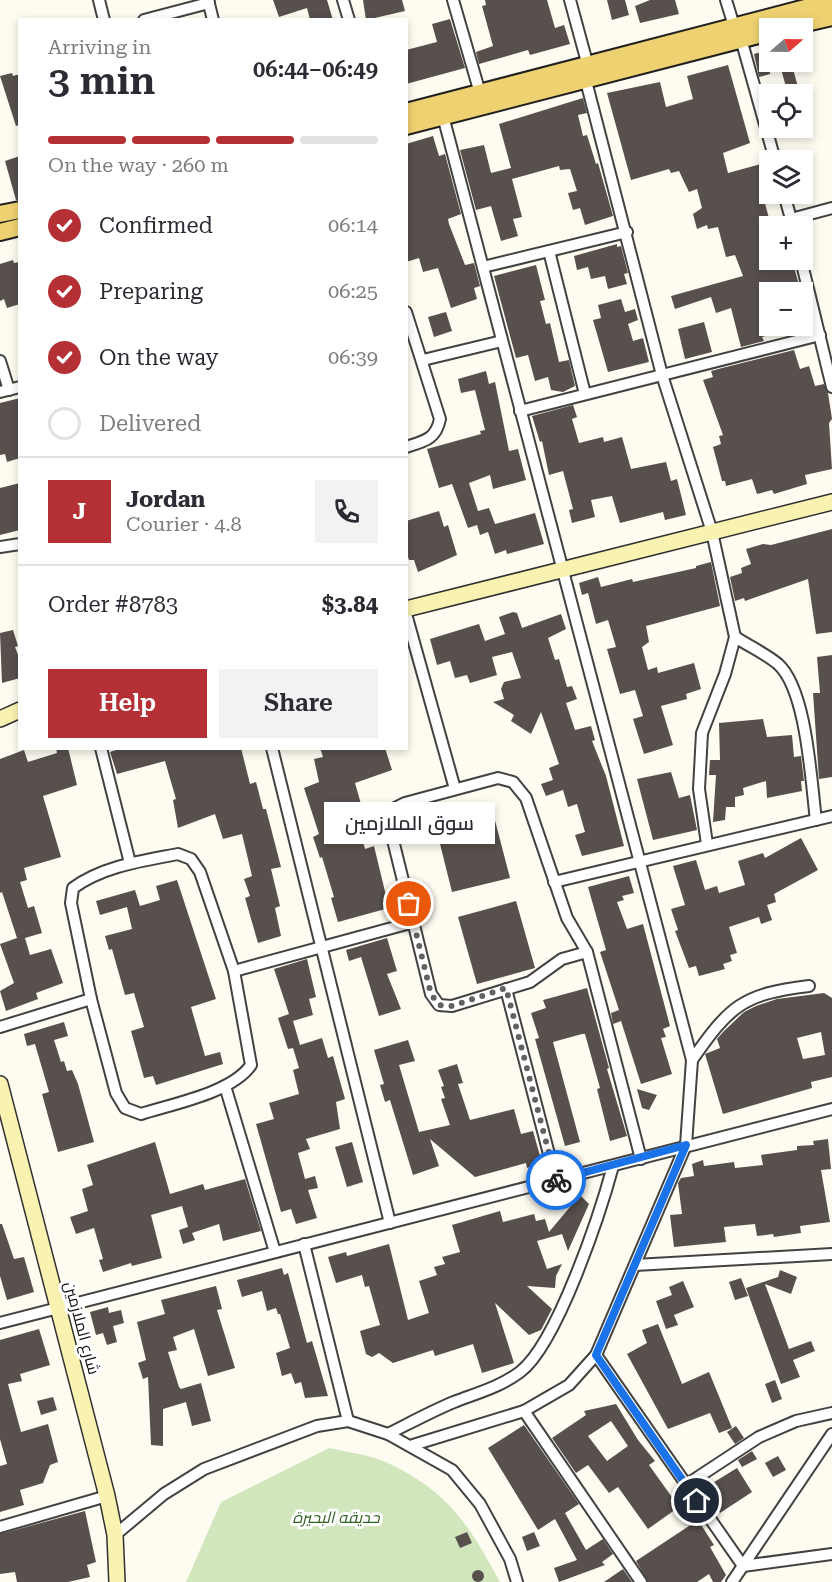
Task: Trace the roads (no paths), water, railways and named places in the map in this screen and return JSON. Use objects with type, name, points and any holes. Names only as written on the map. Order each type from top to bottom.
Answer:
[{"type":"main road","points":[[408,125],[587,73],[737,33],[832,1]]},
{"type":"main road","points":[[813,22],[832,18]]},
{"type":"main road","points":[[737,33],[759,32]]},
{"type":"main road","points":[[408,111],[480,93],[587,73]]},
{"type":"main road","points":[[0,214],[18,210]]},
{"type":"main road","points":[[0,232],[18,228]]},
{"type":"street","points":[[99,0],[104,18]]},
{"type":"street","points":[[343,0],[348,18]]},
{"type":"street","points":[[453,0],[480,93]]},
{"type":"street","points":[[570,0],[662,375],[711,532],[735,637],[725,674],[702,733],[699,789],[707,844]]},
{"type":"street","points":[[726,0],[772,150]]},
{"type":"street","points":[[151,18],[209,2],[213,18]]},
{"type":"street","points":[[413,1445],[524,1412],[569,1385],[596,1355],[686,1145],[692,1060],[561,571],[443,116]]},
{"type":"street","points":[[811,216],[832,208]]},
{"type":"street","points":[[483,267],[627,232]]},
{"type":"street","points":[[549,251],[585,394]]},
{"type":"street","points":[[804,270],[832,387]]},
{"type":"street","points":[[408,318],[440,419],[438,430],[430,439],[408,446]]},
{"type":"street","points":[[520,411],[820,335]]},
{"type":"street","points":[[423,360],[502,341]]},
{"type":"street","points":[[0,361],[9,390]]},
{"type":"street","points":[[408,610],[832,502]]},
{"type":"street","points":[[0,547],[18,544]]},
{"type":"street","points":[[408,618],[455,789]]},
{"type":"street","points":[[735,637],[780,665],[793,689],[804,724],[816,820]]},
{"type":"street","points":[[0,719],[12,710]]},
{"type":"street","points":[[101,750],[129,863]]},
{"type":"street","points":[[273,750],[390,1223]]},
{"type":"street","points":[[587,952],[562,959],[530,982],[452,1006],[439,1005],[431,994],[390,828],[392,810],[405,803],[498,778],[513,782],[526,798],[567,918],[587,952],[641,1159]]},
{"type":"street","points":[[554,882],[640,864],[707,844],[832,816]]},
{"type":"street","points":[[178,854],[191,860],[200,872],[234,971],[251,1065],[244,1076],[225,1086],[141,1114],[124,1108],[116,1093],[91,999],[71,903],[73,888],[87,878],[129,863],[178,854]]},
{"type":"street","points":[[234,971],[323,949],[414,922]]},
{"type":"street","points":[[692,1060],[713,1030],[734,1009],[753,996],[809,986]]},
{"type":"street","points":[[506,988],[556,1181]]},
{"type":"street","points":[[0,1027],[91,999]]},
{"type":"street","name":"شارع الملازمين","points":[[0,1084],[107,1496],[115,1535],[117,1582]]},
{"type":"street","points":[[225,1086],[274,1252]]},
{"type":"street","points":[[0,1323],[832,1109]]},
{"type":"street","points":[[388,1434],[452,1403],[495,1388],[532,1362],[546,1342],[597,1224],[613,1166]]},
{"type":"street","points":[[304,1244],[348,1421]]},
{"type":"street","points":[[635,1265],[832,1254]]},
{"type":"street","points":[[596,1355],[743,1566]]},
{"type":"street","points":[[524,1412],[641,1582]]},
{"type":"street","points":[[686,1485],[759,1437],[796,1421],[832,1413]]},
{"type":"street","points":[[115,1535],[164,1494],[204,1469],[317,1426],[348,1421],[413,1445],[452,1470],[480,1504],[510,1559],[518,1582]]},
{"type":"street","points":[[732,1582],[832,1434]]},
{"type":"street","points":[[0,1527],[107,1496]]},
{"type":"street","points":[[743,1566],[832,1554]]},
{"type":"place","name":"سوق الملازمين","points":[[409,904]]},
{"type":"park label","name":"حديقه البحيرة","points":[[336,1517]]}]
